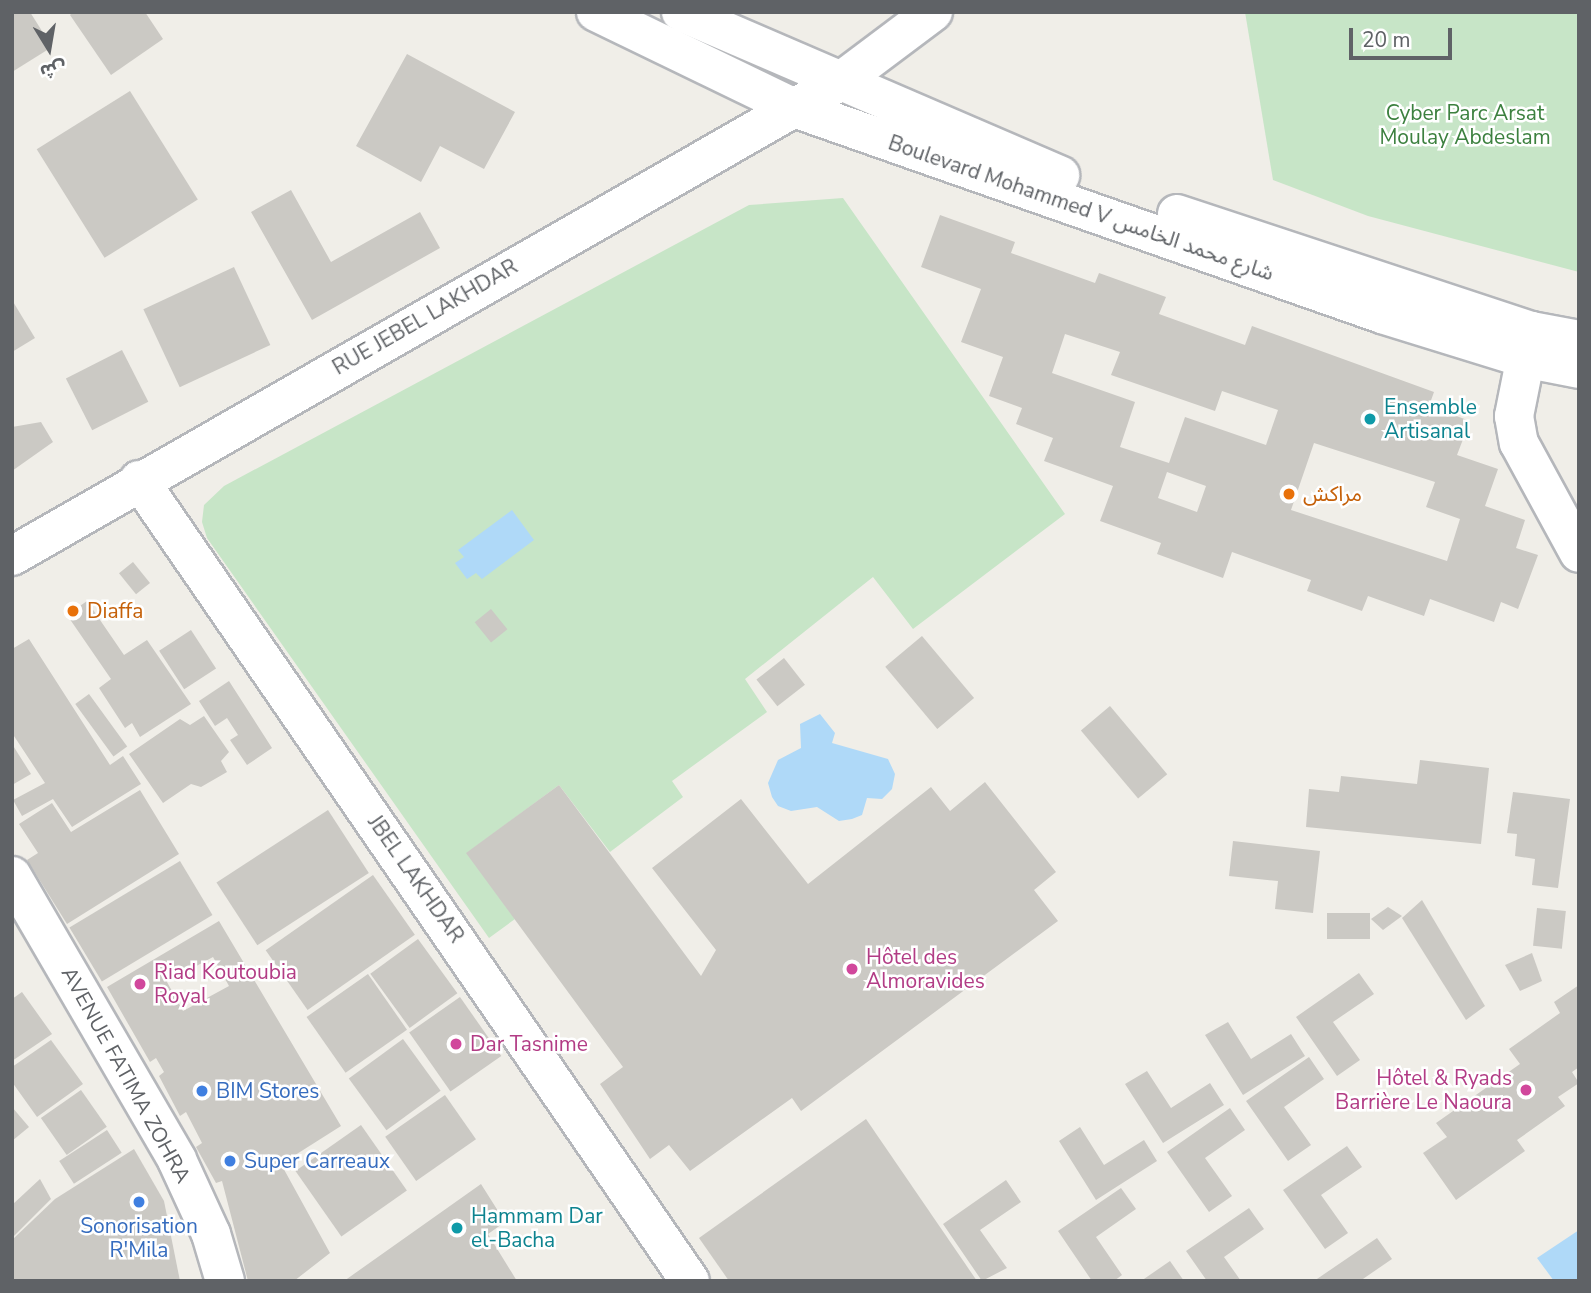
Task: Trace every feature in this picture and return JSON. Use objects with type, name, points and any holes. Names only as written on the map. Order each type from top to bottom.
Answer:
[{"type":"street","name":"Boulevard Mohammed V شارع محمد الخامس","points":[[596,12],[797,109],[1382,314],[1527,344],[1579,340]]},
{"type":"street","name":"Boulevard Mohammed V شارع محمد الخامس","points":[[681,12],[1046,171],[1527,344],[1579,369]]},
{"type":"street","name":"RUE JEBEL LAKHDAR","points":[[12,556],[139,480],[720,148],[797,109],[841,81],[933,12]]},
{"type":"street","points":[[1527,344],[1514,416],[1519,443],[1579,553]]},
{"type":"street","name":"JBEL LAKHDAR","points":[[139,480],[690,1281]]},
{"type":"street","name":"AVENUE FATIMA ZOHRA","points":[[12,876],[177,1160],[211,1234],[225,1281]]},
{"type":"green space","name":"Cyber Parc Arsat Moulay Abdeslam","points":[[1245,12],[1579,12],[1579,272],[1368,216],[1273,180]]},
{"type":"green space","points":[[843,198],[1065,514],[913,629],[873,577],[745,679],[767,712],[672,781],[683,797],[610,852],[559,785],[467,853],[515,919],[489,938],[207,538],[202,522],[204,505],[224,486],[749,205]]},
{"type":"water","points":[[512,510],[534,540],[482,579],[476,573],[467,579],[455,563],[464,557],[458,550]]},
{"type":"water","points":[[820,714],[835,733],[832,743],[888,759],[895,774],[892,789],[882,799],[867,798],[862,815],[852,819],[839,821],[817,807],[791,811],[778,806],[772,797],[768,783],[778,760],[801,748],[800,724]]},
{"type":"water","points":[[1579,1230],[1579,1281],[1554,1281],[1537,1258]]},
{"type":"building","points":[[12,12],[30,12],[52,47],[12,72]]},
{"type":"building","points":[[73,12],[145,12],[163,39],[111,75],[70,15]]},
{"type":"building","points":[[407,54],[515,112],[484,169],[440,146],[421,182],[356,146]]},
{"type":"building","points":[[130,91],[198,200],[105,258],[37,149]]},
{"type":"building","points":[[291,190],[331,262],[420,212],[440,248],[312,320],[251,212]]},
{"type":"building","name":"Ensemble Artisanal","points":[[940,215],[1015,242],[1011,253],[1095,283],[1099,273],[1166,297],[1159,314],[1245,345],[1252,326],[1434,392],[1429,406],[1470,421],[1457,455],[1498,469],[1485,506],[1525,520],[1516,548],[1538,555],[1518,609],[1501,602],[1494,622],[1430,599],[1424,616],[1368,596],[1362,611],[1307,591],[1311,580],[1232,552],[1223,578],[1157,554],[1161,543],[1100,521],[1113,486],[1044,461],[1053,438],[1016,424],[1022,408],[989,396],[1003,357],[961,342],[981,289],[921,267]],"holes":[[[1065,334],[1120,352],[1111,375],[1215,411],[1222,391],[1278,410],[1266,445],[1185,417],[1169,463],[1120,447],[1135,402],[1052,373]],[[1314,443],[1435,482],[1426,507],[1460,519],[1447,561],[1291,510]],[[1167,472],[1206,486],[1197,512],[1158,498]]]},
{"type":"building","points":[[234,267],[270,345],[180,387],[143,309]]},
{"type":"building","points":[[12,300],[35,338],[12,352]]},
{"type":"building","points":[[122,350],[148,402],[92,430],[66,379]]},
{"type":"building","points":[[41,422],[53,442],[12,471],[12,427]]},
{"type":"building","points":[[133,562],[150,583],[136,594],[119,573]]},
{"type":"building","points":[[87,601],[124,655],[147,640],[191,704],[140,737],[132,723],[125,728],[99,688],[111,679],[67,615]]},
{"type":"building","points":[[491,609],[507,629],[491,642],[475,622]]},
{"type":"building","points":[[191,630],[216,669],[184,689],[159,651]]},
{"type":"building","points":[[922,636],[974,698],[937,729],[885,667]]},
{"type":"building","points":[[29,639],[110,765],[123,756],[141,784],[72,827],[53,799],[22,816],[13,800],[45,783],[12,733],[12,649]]},
{"type":"building","points":[[784,658],[805,685],[777,706],[756,680]]},
{"type":"building","points":[[229,681],[272,748],[247,765],[230,740],[238,735],[227,718],[215,726],[199,701]]},
{"type":"building","points":[[89,694],[127,747],[113,757],[75,704]]},
{"type":"building","points":[[1110,706],[1167,774],[1138,799],[1081,730]]},
{"type":"building","points":[[204,716],[229,752],[221,761],[227,772],[201,787],[191,784],[163,803],[129,754],[180,719],[190,725]]},
{"type":"building","points":[[12,744],[31,774],[12,785]]},
{"type":"building","points":[[1420,760],[1489,768],[1481,844],[1306,827],[1309,789],[1339,792],[1341,776],[1417,784]]},
{"type":"building","points":[[985,782],[1056,872],[1034,890],[1058,921],[801,1111],[792,1098],[690,1171],[669,1145],[650,1159],[600,1084],[623,1067],[466,853],[559,785],[701,976],[716,950],[652,868],[741,799],[808,884],[931,787],[950,811]]},
{"type":"building","points":[[140,790],[179,854],[67,924],[27,860],[38,853],[19,824],[52,803],[71,832]]},
{"type":"building","points":[[1513,792],[1570,799],[1558,888],[1532,885],[1535,859],[1515,856],[1517,834],[1507,833]]},
{"type":"building","points":[[328,810],[369,873],[257,945],[216,882]]},
{"type":"building","points":[[1233,841],[1320,851],[1313,913],[1275,909],[1278,881],[1229,876]]},
{"type":"building","points":[[180,861],[212,915],[102,981],[69,927]]},
{"type":"building","points":[[373,875],[415,935],[308,1010],[266,950]]},
{"type":"building","points":[[1422,900],[1485,1006],[1466,1020],[1402,918]]},
{"type":"building","points":[[1388,907],[1402,916],[1383,930],[1371,919]]},
{"type":"building","points":[[1537,908],[1566,911],[1562,949],[1533,946]]},
{"type":"building","points":[[1327,913],[1370,913],[1370,939],[1327,939]]},
{"type":"building","points":[[219,921],[341,1126],[281,1164],[330,1253],[294,1281],[248,1281],[222,1181],[216,1183],[196,1147],[202,1143],[186,1112],[180,1116],[159,1076],[164,1072],[156,1058],[150,1062],[107,987]],"holes":[[[213,957],[229,986],[183,1011],[167,982]]]},
{"type":"building","points":[[418,939],[457,993],[410,1028],[370,974]]},
{"type":"building","points":[[1532,953],[1542,981],[1520,991],[1505,965]]},
{"type":"building","points":[[1359,973],[1374,994],[1333,1022],[1360,1060],[1337,1076],[1296,1017]]},
{"type":"building","points":[[368,974],[407,1030],[346,1073],[307,1017]]},
{"type":"building","name":"Hôtel & Ryads Barrière Le Naoura","points":[[1579,985],[1579,1067],[1572,1072],[1579,1083],[1558,1097],[1565,1106],[1517,1140],[1525,1151],[1456,1200],[1423,1153],[1447,1137],[1436,1123],[1520,1064],[1509,1049],[1560,1013],[1554,1002]]},
{"type":"building","points":[[22,992],[52,1034],[12,1061],[12,999]]},
{"type":"building","name":"Dar Tasnime","points":[[460,997],[501,1056],[451,1092],[409,1033]]},
{"type":"building","points":[[1228,1022],[1251,1059],[1291,1034],[1305,1056],[1243,1095],[1205,1035]]},
{"type":"building","points":[[403,1039],[441,1091],[386,1130],[349,1078]]},
{"type":"building","points":[[51,1040],[83,1084],[37,1117],[12,1082],[12,1067]]},
{"type":"building","points":[[1309,1057],[1324,1079],[1284,1107],[1311,1145],[1288,1161],[1246,1101]]},
{"type":"building","points":[[1147,1071],[1171,1108],[1210,1083],[1224,1105],[1163,1143],[1125,1084]]},
{"type":"building","points":[[81,1090],[107,1127],[67,1155],[41,1118]]},
{"type":"building","points":[[445,1095],[476,1139],[416,1181],[385,1137]]},
{"type":"building","points":[[12,1107],[29,1127],[12,1141]]},
{"type":"building","points":[[1230,1108],[1245,1130],[1205,1158],[1232,1196],[1209,1212],[1167,1152]]},
{"type":"building","points":[[866,1119],[977,1281],[729,1281],[699,1238]]},
{"type":"building","points":[[361,1125],[407,1191],[341,1236],[295,1171]]},
{"type":"building","points":[[1080,1127],[1104,1165],[1144,1140],[1157,1161],[1096,1200],[1059,1141]]},
{"type":"building","points":[[107,1130],[122,1153],[74,1184],[59,1161]]},
{"type":"building","points":[[1347,1146],[1362,1167],[1321,1195],[1348,1233],[1325,1249],[1283,1190]]},
{"type":"building","points":[[134,1149],[164,1201],[180,1281],[12,1281],[12,1240],[55,1199]]},
{"type":"building","points":[[40,1179],[51,1199],[12,1238],[12,1205]]},
{"type":"building","points":[[1006,1180],[1021,1202],[980,1230],[1007,1268],[982,1281],[943,1224]]},
{"type":"building","name":"Hammam Dar el-Bacha","points":[[481,1184],[505,1222],[488,1234],[517,1281],[344,1281]]},
{"type":"building","points":[[1121,1188],[1136,1209],[1096,1237],[1122,1275],[1114,1281],[1092,1281],[1058,1231]]},
{"type":"building","points":[[1249,1208],[1264,1229],[1224,1257],[1241,1281],[1207,1281],[1186,1251]]},
{"type":"building","points":[[1377,1238],[1392,1259],[1360,1281],[1314,1281]]},
{"type":"building","points":[[1170,1261],[1184,1281],[1141,1281]]},
{"type":"place","name":"Ensemble Artisanal","points":[[1370,419]]},
{"type":"place","name":"مراكش","points":[[1289,494]]},
{"type":"place","name":"Diaffa","points":[[73,611]]},
{"type":"place","name":"Hôtel des Almoravides","points":[[852,969]]},
{"type":"place","name":"Riad Koutoubia Royal","points":[[140,984]]},
{"type":"place","name":"Dar Tasnime","points":[[456,1044]]},
{"type":"place","name":"Hôtel & Ryads Barrière Le Naoura","points":[[1526,1090]]},
{"type":"place","name":"BIM Stores","points":[[202,1091]]},
{"type":"place","name":"Super Carreaux","points":[[230,1161]]},
{"type":"place","name":"Sonorisation R'Mila","points":[[139,1202]]},
{"type":"place","name":"Hammam Dar el-Bacha","points":[[457,1228]]}]
